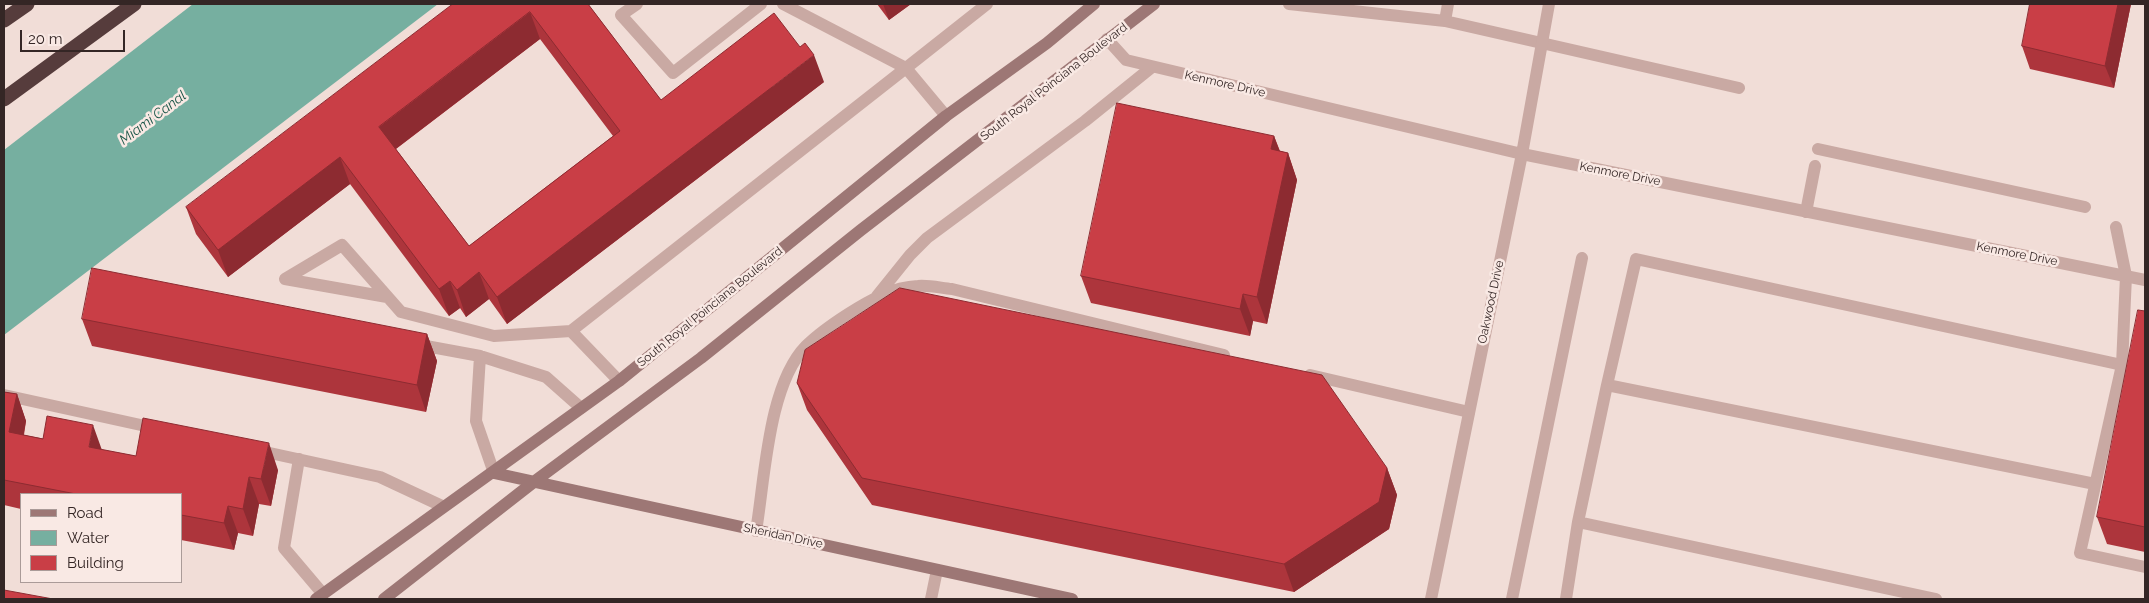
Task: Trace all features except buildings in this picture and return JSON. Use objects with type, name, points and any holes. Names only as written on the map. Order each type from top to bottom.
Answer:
[{"type":"highway","points":[[4,20],[27,4]]},
{"type":"highway","points":[[4,99],[134,4]]},
{"type":"street","points":[[636,4],[621,15],[672,73],[761,4]]},
{"type":"street","points":[[783,4],[906,68],[946,116]]},
{"type":"street","points":[[387,297],[285,279],[342,245],[401,312],[494,336],[571,331],[987,4]]},
{"type":"street","name":"South Royal Poinciana Boulevard","points":[[384,599],[535,482],[702,358],[861,230],[1004,122],[1107,39],[1154,4]]},
{"type":"street","points":[[1288,4],[1445,20],[1739,88]]},
{"type":"street","points":[[1445,20],[1448,4]]},
{"type":"street","name":"Oakwood Drive","points":[[1431,599],[1522,154],[1549,4]]},
{"type":"street","name":"South Royal Poinciana Boulevard","points":[[319,597],[442,506],[494,473],[619,381],[946,116],[1047,42],[1089,5]]},
{"type":"street","name":"Kenmore Drive","points":[[1107,39],[1126,60],[1522,154],[2145,280]]},
{"type":"street","points":[[877,296],[910,255],[927,238],[1085,121],[1152,67]]},
{"type":"street","points":[[1818,149],[2085,207]]},
{"type":"street","points":[[1806,212],[1815,166]]},
{"type":"street","points":[[2116,227],[2126,276],[2122,365],[2080,553],[2145,567]]},
{"type":"street","points":[[1512,599],[1582,258]]},
{"type":"street","points":[[1566,599],[1578,522],[1636,260],[2122,365]]},
{"type":"street","points":[[756,530],[778,398],[786,375],[806,346],[843,317],[877,296],[917,286],[952,289],[1234,358]]},
{"type":"street","points":[[571,331],[619,381]]},
{"type":"street","points":[[403,341],[480,356],[546,377],[581,408]]},
{"type":"street","points":[[480,356],[476,421],[494,473]]},
{"type":"street","points":[[1300,373],[1469,412]]},
{"type":"street","points":[[1607,385],[2095,484]]},
{"type":"street","points":[[4,395],[175,432]]},
{"type":"street","points":[[242,447],[380,477],[442,506]]},
{"type":"street","points":[[299,459],[284,548],[319,597]]},
{"type":"street","name":"Sheridan Drive","points":[[494,473],[1072,599]]},
{"type":"street","points":[[1578,522],[1936,599]]},
{"type":"street","points":[[931,599],[937,570]]},
{"type":"water","name":"Miami Canal","points":[[193,4],[438,4],[4,335],[4,150]]}]
